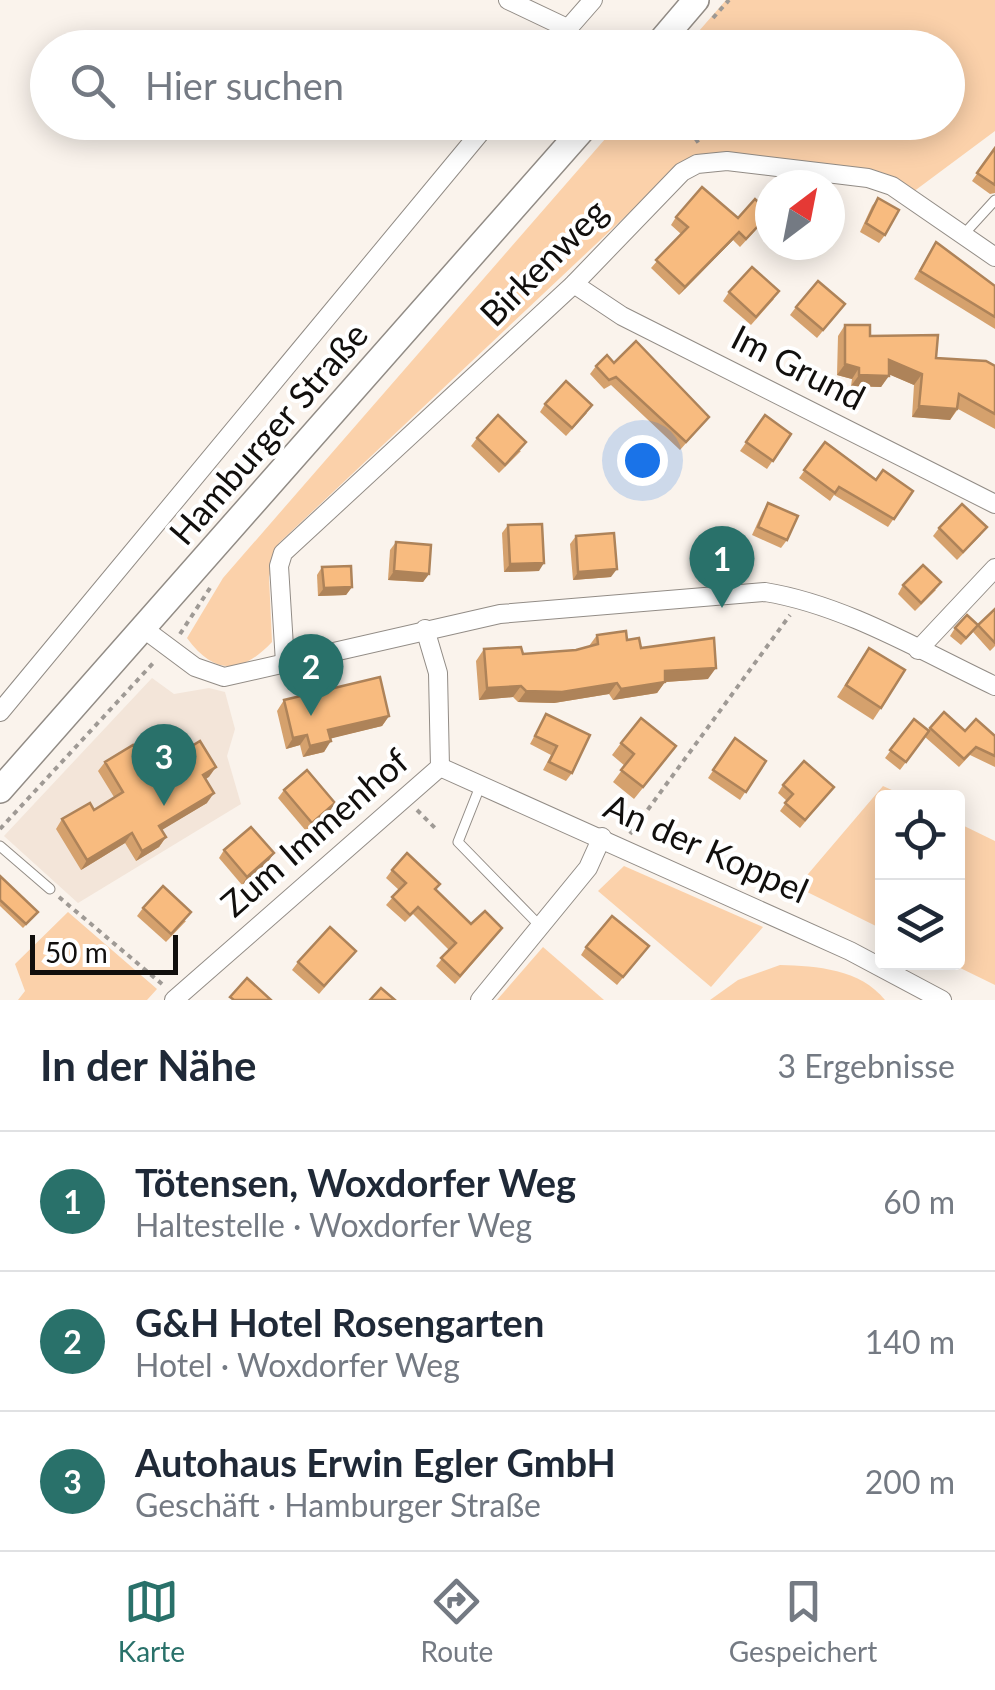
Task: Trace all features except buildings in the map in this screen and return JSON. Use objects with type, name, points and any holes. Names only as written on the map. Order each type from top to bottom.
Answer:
[{"type":"main road","points":[[670,30],[696,0]]},
{"type":"main road","name":"Hamburger Straße","points":[[0,790],[573,140]]},
{"type":"street","points":[[508,0],[568,28],[593,0]]},
{"type":"street","points":[[0,712],[474,140]]},
{"type":"street","points":[[710,162],[868,178],[892,186],[995,257]]},
{"type":"street","name":"Birkenweg","points":[[284,664],[279,566],[283,553],[574,284],[667,184],[697,164],[710,162]]},
{"type":"street","name":"Im Grund","points":[[574,284],[622,316],[995,504]]},
{"type":"street","points":[[918,650],[995,568]]},
{"type":"street","points":[[144,628],[195,667],[224,677],[500,614],[764,592],[802,598],[995,686]]},
{"type":"street","name":"Zum Immenhof","points":[[176,998],[440,767],[438,673],[426,630]]},
{"type":"street","name":"An der Koppel","points":[[440,767],[850,951],[942,1000]]},
{"type":"street","points":[[480,1000],[588,868],[602,838]]},
{"type":"lane","points":[[962,236],[995,200]]},
{"type":"lane","points":[[481,784],[458,842],[541,927]]},
{"type":"lane","points":[[0,846],[50,889]]},
{"type":"path","points":[[696,140],[710,162]]},
{"type":"path","points":[[622,846],[802,598]]},
{"type":"path","points":[[0,829],[168,647]]},
{"type":"path","points":[[407,799],[437,830]]},
{"type":"path","points":[[50,889],[176,998]]},
{"type":"shaded area","points":[[726,0],[995,0],[995,131],[913,192],[881,172],[719,153],[682,163],[279,543],[269,577],[272,642],[239,665],[228,666],[207,659],[187,638],[223,578],[604,140],[965,140],[965,30],[700,30]]},
{"type":"shaded area","points":[[152,678],[174,694],[209,688],[225,692],[235,729],[227,756],[241,804],[78,903],[4,836]]},
{"type":"shaded area","points":[[875,795],[875,926],[797,887]]},
{"type":"shaded area","points":[[965,826],[995,841],[995,985],[964,970]]},
{"type":"shaded area","points":[[624,866],[763,927],[711,987],[598,891]]},
{"type":"shaded area","points":[[68,912],[157,989],[147,1000],[18,1000],[25,991],[15,964]]},
{"type":"shaded area","points":[[543,947],[604,1000],[497,1000]]},
{"type":"shaded area","points":[[780,965],[837,971],[863,982],[885,1000],[710,1000],[738,980]]},
{"type":"place","name":"Tötensen, Woxdorfer Weg","points":[[722,608]]},
{"type":"place","name":"G&H Hotel Rosengarten","points":[[311,716]]},
{"type":"place","name":"Autohaus Erwin Egler GmbH","points":[[164,806]]}]
